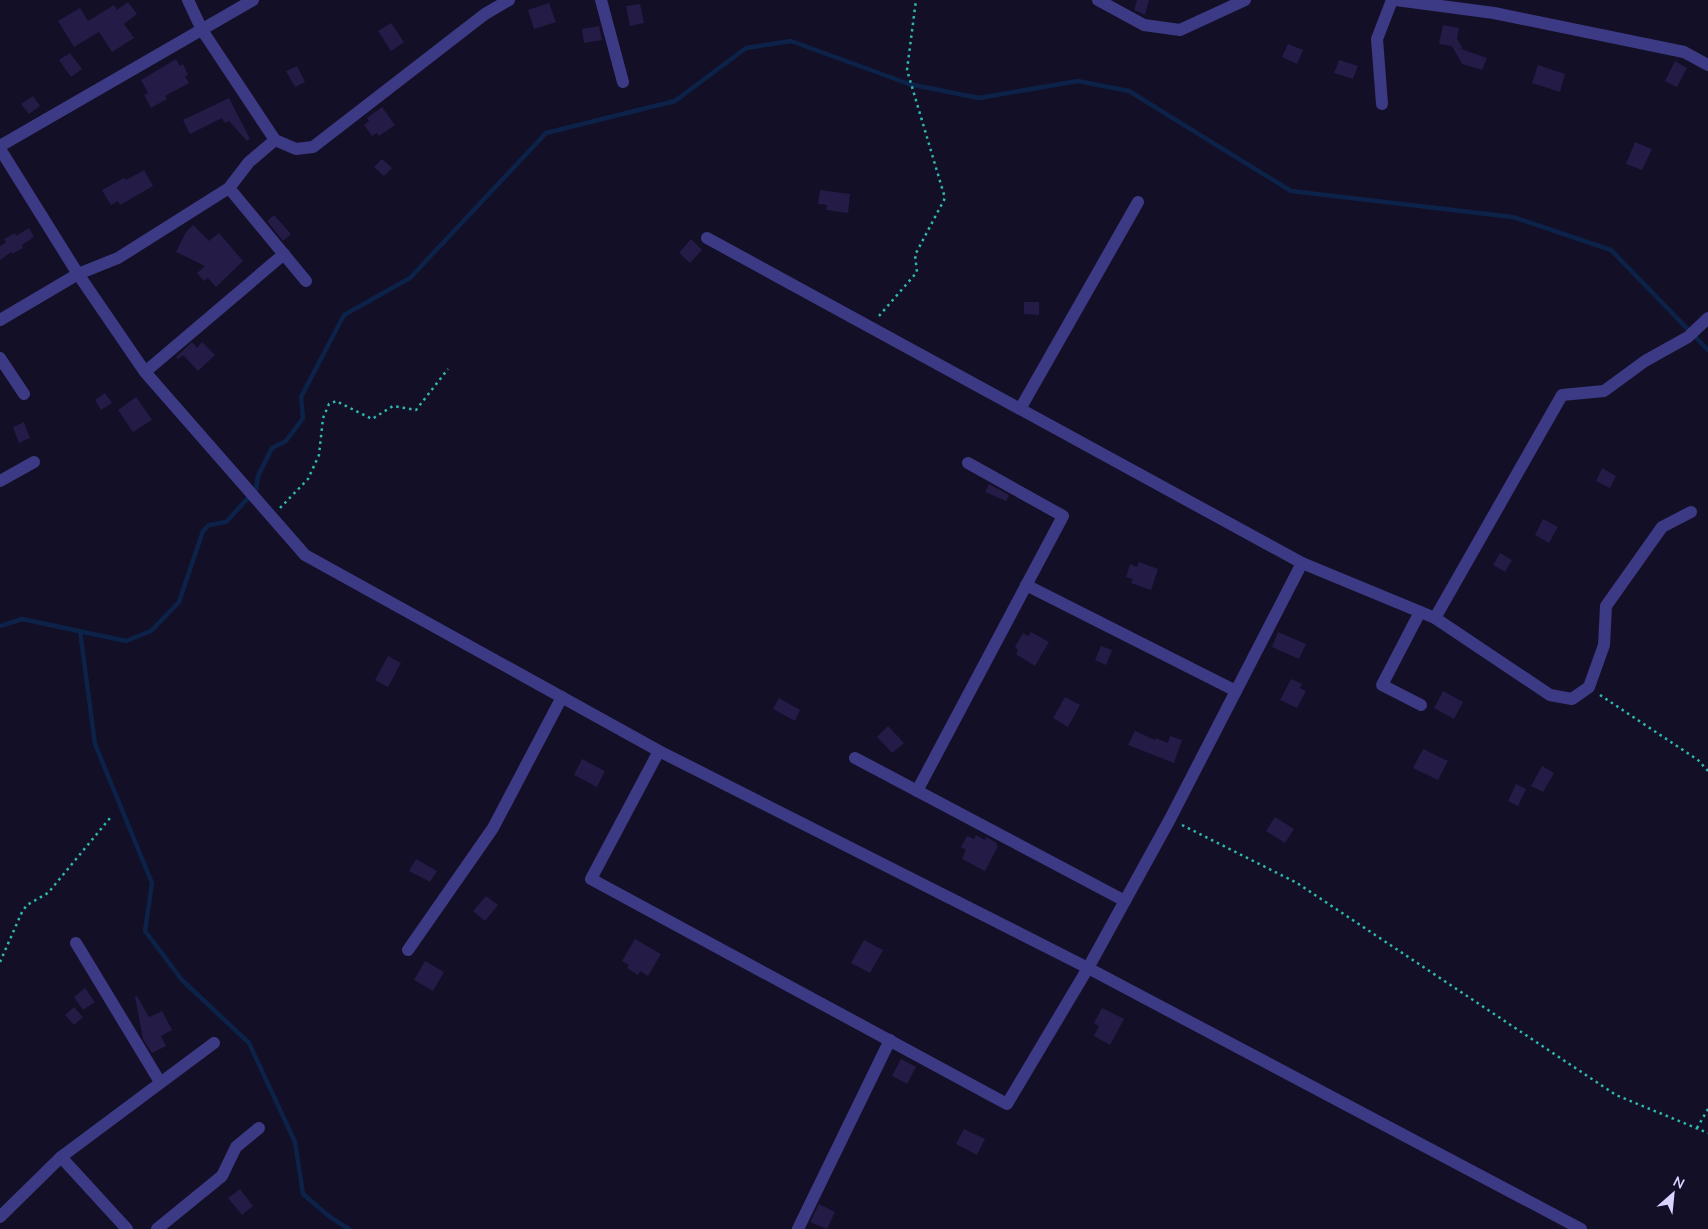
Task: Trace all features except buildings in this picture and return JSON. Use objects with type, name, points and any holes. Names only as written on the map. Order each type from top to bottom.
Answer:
[{"type":"street","points":[[188,0],[202,30],[275,140],[296,149],[313,147],[485,14],[509,0]]},
{"type":"street","points":[[253,0],[0,147],[78,274],[145,372],[306,555],[659,751],[1088,968],[1581,1229]]},
{"type":"street","points":[[601,0],[623,82]]},
{"type":"street","points":[[1098,0],[1144,25],[1180,30],[1245,0]]},
{"type":"street","points":[[1382,104],[1377,40],[1394,0],[1494,13],[1684,52],[1708,65]]},
{"type":"street","points":[[1494,13],[1497,0]]},
{"type":"street","points":[[0,320],[78,274],[118,258],[229,188],[249,162],[275,140]]},
{"type":"street","points":[[229,188],[306,281]]},
{"type":"street","points":[[1020,409],[1138,202]]},
{"type":"street","points":[[707,238],[1302,563],[1435,618],[1550,695],[1572,700],[1589,687],[1604,646],[1606,606],[1662,527],[1691,512]]},
{"type":"street","points":[[145,372],[284,254]]},
{"type":"street","points":[[1435,618],[1562,395],[1604,391],[1645,360],[1688,337],[1708,318]]},
{"type":"street","points":[[0,358],[24,394]]},
{"type":"street","points":[[0,481],[34,462]]},
{"type":"street","points":[[916,791],[1063,516],[968,463]]},
{"type":"street","points":[[659,751],[591,879],[1007,1104],[1088,968],[1170,819],[1302,563]]},
{"type":"street","points":[[1026,585],[1236,691]]},
{"type":"street","points":[[1420,612],[1382,685],[1421,705]]},
{"type":"street","points":[[408,950],[493,828],[562,697]]},
{"type":"street","points":[[855,758],[1125,901]]},
{"type":"street","points":[[76,943],[160,1082]]},
{"type":"street","points":[[798,1229],[890,1040]]},
{"type":"street","points":[[0,1218],[61,1157],[214,1043]]},
{"type":"street","points":[[157,1229],[222,1176],[236,1148],[259,1128]]},
{"type":"street","points":[[61,1157],[127,1229]]},
{"type":"path","points":[[870,327],[917,272],[915,255],[945,198],[907,70],[916,0]]},
{"type":"path","points":[[272,516],[308,479],[319,456],[323,418],[329,404],[336,401],[372,419],[393,406],[416,410],[448,369]]},
{"type":"path","points":[[1589,687],[1698,760],[1708,771]]},
{"type":"path","points":[[0,962],[22,912],[27,905],[48,892],[110,818]]},
{"type":"path","points":[[1170,819],[1297,883],[1616,1095],[1708,1133]]},
{"type":"path","points":[[1697,1128],[1708,1109]]},
{"type":"waterway","points":[[0,626],[22,619],[126,641],[151,631],[179,602],[203,531],[209,525],[226,522],[249,497],[256,489],[258,476],[272,448],[286,441],[303,418],[301,397],[344,315],[410,278],[546,133],[675,101],[746,48],[791,41],[909,84],[979,98],[1078,81],[1129,91],[1291,191],[1513,217],[1611,250],[1708,350]]},
{"type":"waterway","points":[[80,631],[95,744],[152,883],[145,931],[182,980],[249,1043],[295,1142],[303,1194],[330,1217],[349,1229]]}]
